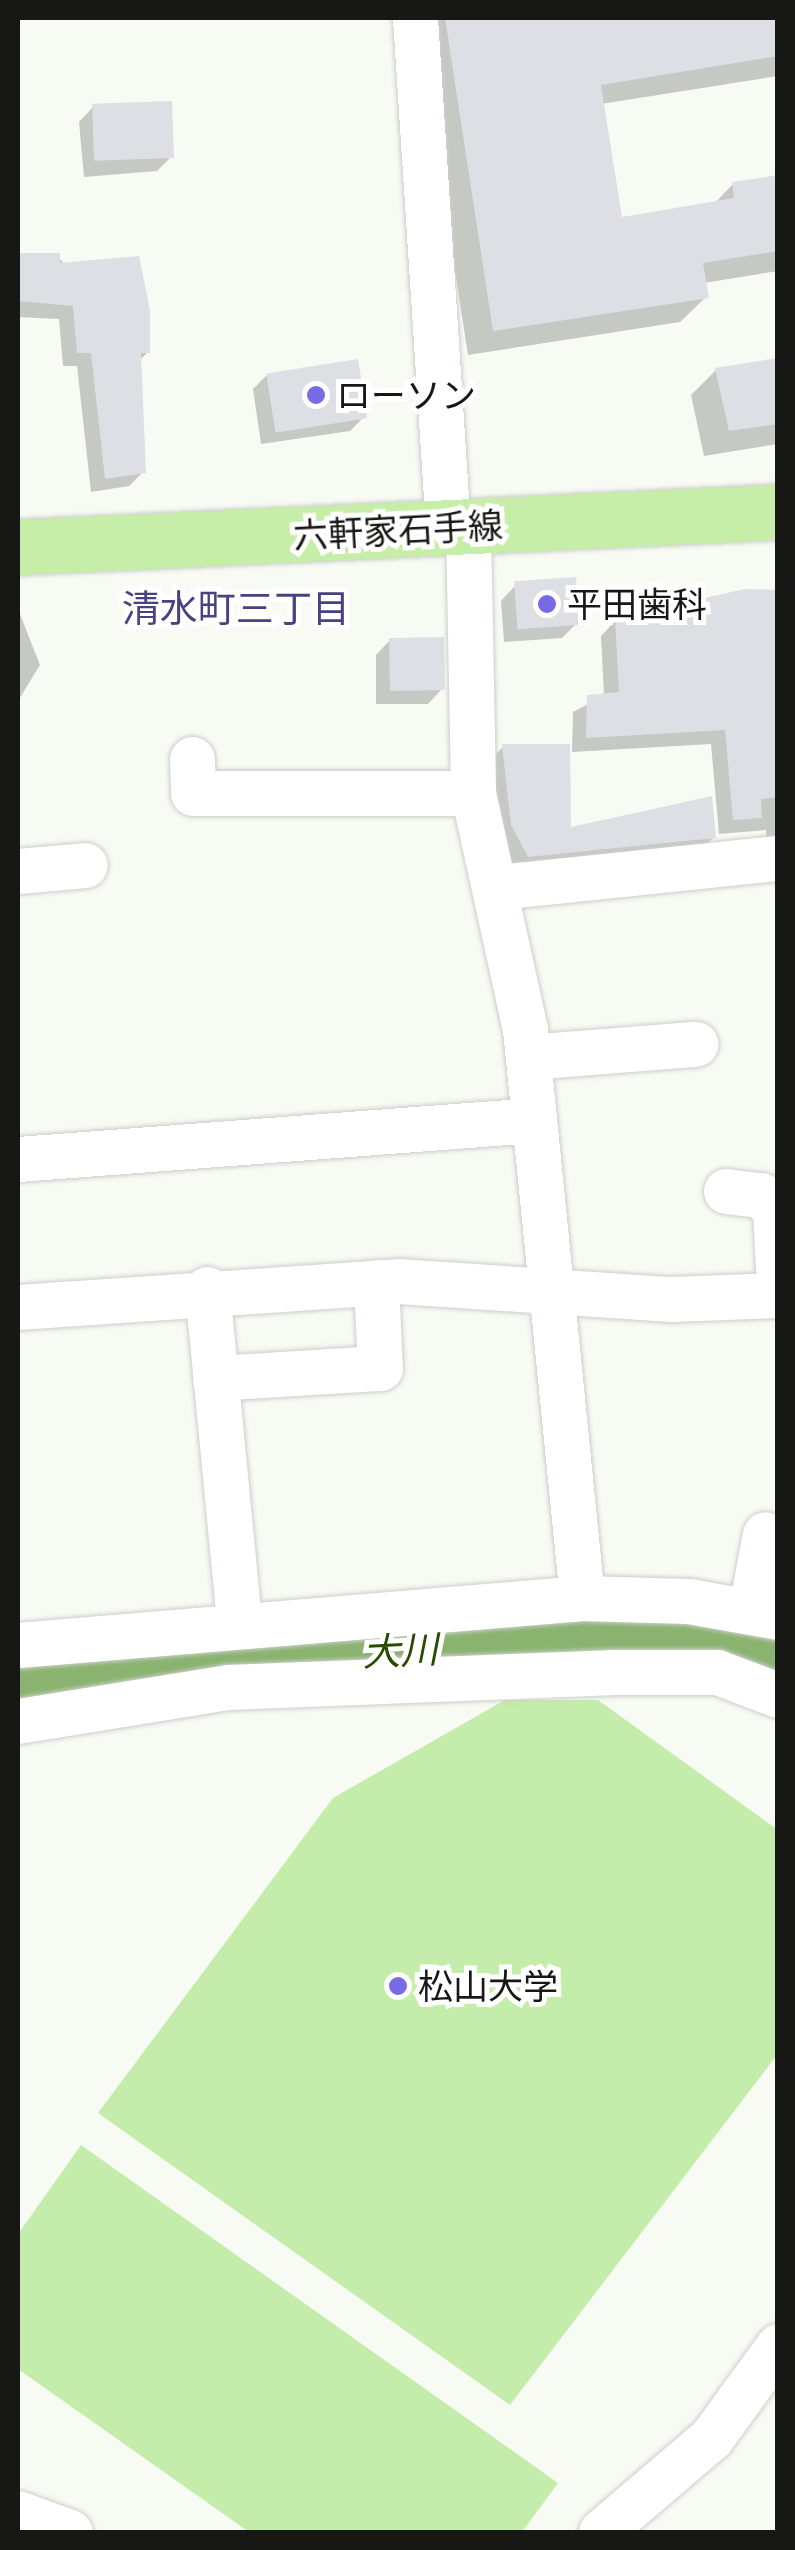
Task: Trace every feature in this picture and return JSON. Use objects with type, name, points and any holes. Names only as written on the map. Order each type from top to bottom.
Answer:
[{"type":"main road","name":"六軒家石手線","points":[[18,548],[778,512]]},
{"type":"street","points":[[416,18],[458,527],[473,794],[497,887],[528,1057],[547,1287],[582,1598]]},
{"type":"street","points":[[192,759],[193,793],[473,794]]},
{"type":"street","points":[[497,887],[778,858]]},
{"type":"street","points":[[18,872],[85,864]]},
{"type":"street","points":[[528,1057],[695,1044]]},
{"type":"street","points":[[18,1159],[534,1120]]},
{"type":"street","points":[[726,1191],[761,1195],[774,1210],[778,1269]]},
{"type":"street","points":[[215,1378],[380,1368],[376,1282]]},
{"type":"street","points":[[18,1307],[207,1289],[376,1282],[547,1287],[671,1299],[778,1295]]},
{"type":"street","points":[[207,1289],[239,1622]]},
{"type":"street","points":[[18,1645],[239,1622],[582,1598],[764,1613],[765,1534]]},
{"type":"street","points":[[18,1721],[228,1687],[610,1672],[717,1672],[778,1695]]},
{"type":"street","points":[[601,2532],[711,2438],[778,2346]]},
{"type":"street","points":[[18,2512],[70,2532]]},
{"type":"green space","points":[[505,1700],[598,1700],[778,1830],[777,2055],[510,2405],[98,2113],[333,1798]]},
{"type":"green space","points":[[81,2145],[558,2483],[522,2532],[249,2532],[18,2369],[18,2234]]},
{"type":"building","points":[[445,18],[778,18],[778,56],[601,85],[622,217],[734,198],[732,182],[778,175],[778,251],[703,263],[709,298],[493,331]]},
{"type":"building","points":[[172,101],[174,158],[94,161],[92,104]]},
{"type":"building","points":[[18,253],[60,253],[60,263],[139,256],[150,310],[150,353],[141,353],[146,473],[105,479],[91,353],[77,353],[73,306],[18,301]]},
{"type":"building","points":[[778,358],[778,424],[729,431],[715,368]]},
{"type":"building","name":"ローソン","points":[[358,359],[367,418],[276,433],[266,374]]},
{"type":"building","name":"平田歯科","points":[[576,577],[579,625],[517,629],[514,581]]},
{"type":"building","points":[[745,589],[778,590],[778,797],[761,799],[762,818],[733,820],[725,730],[586,738],[587,695],[619,692],[615,618]]},
{"type":"building","points":[[444,637],[445,690],[390,691],[389,638]]},
{"type":"building","points":[[502,744],[570,744],[571,827],[712,796],[716,838],[528,857],[511,825]]},
{"type":"waterway","name":"大川","points":[[18,1682],[80,1670],[563,1641],[709,1639],[778,1667]]},
{"type":"place","name":"ローソン","points":[[316,395]]},
{"type":"place","name":"平田歯科","points":[[547,604]]},
{"type":"place","name":"松山大学","points":[[398,1986]]},
{"type":"district","name":"清水町三丁目","points":[[236,609]]}]
